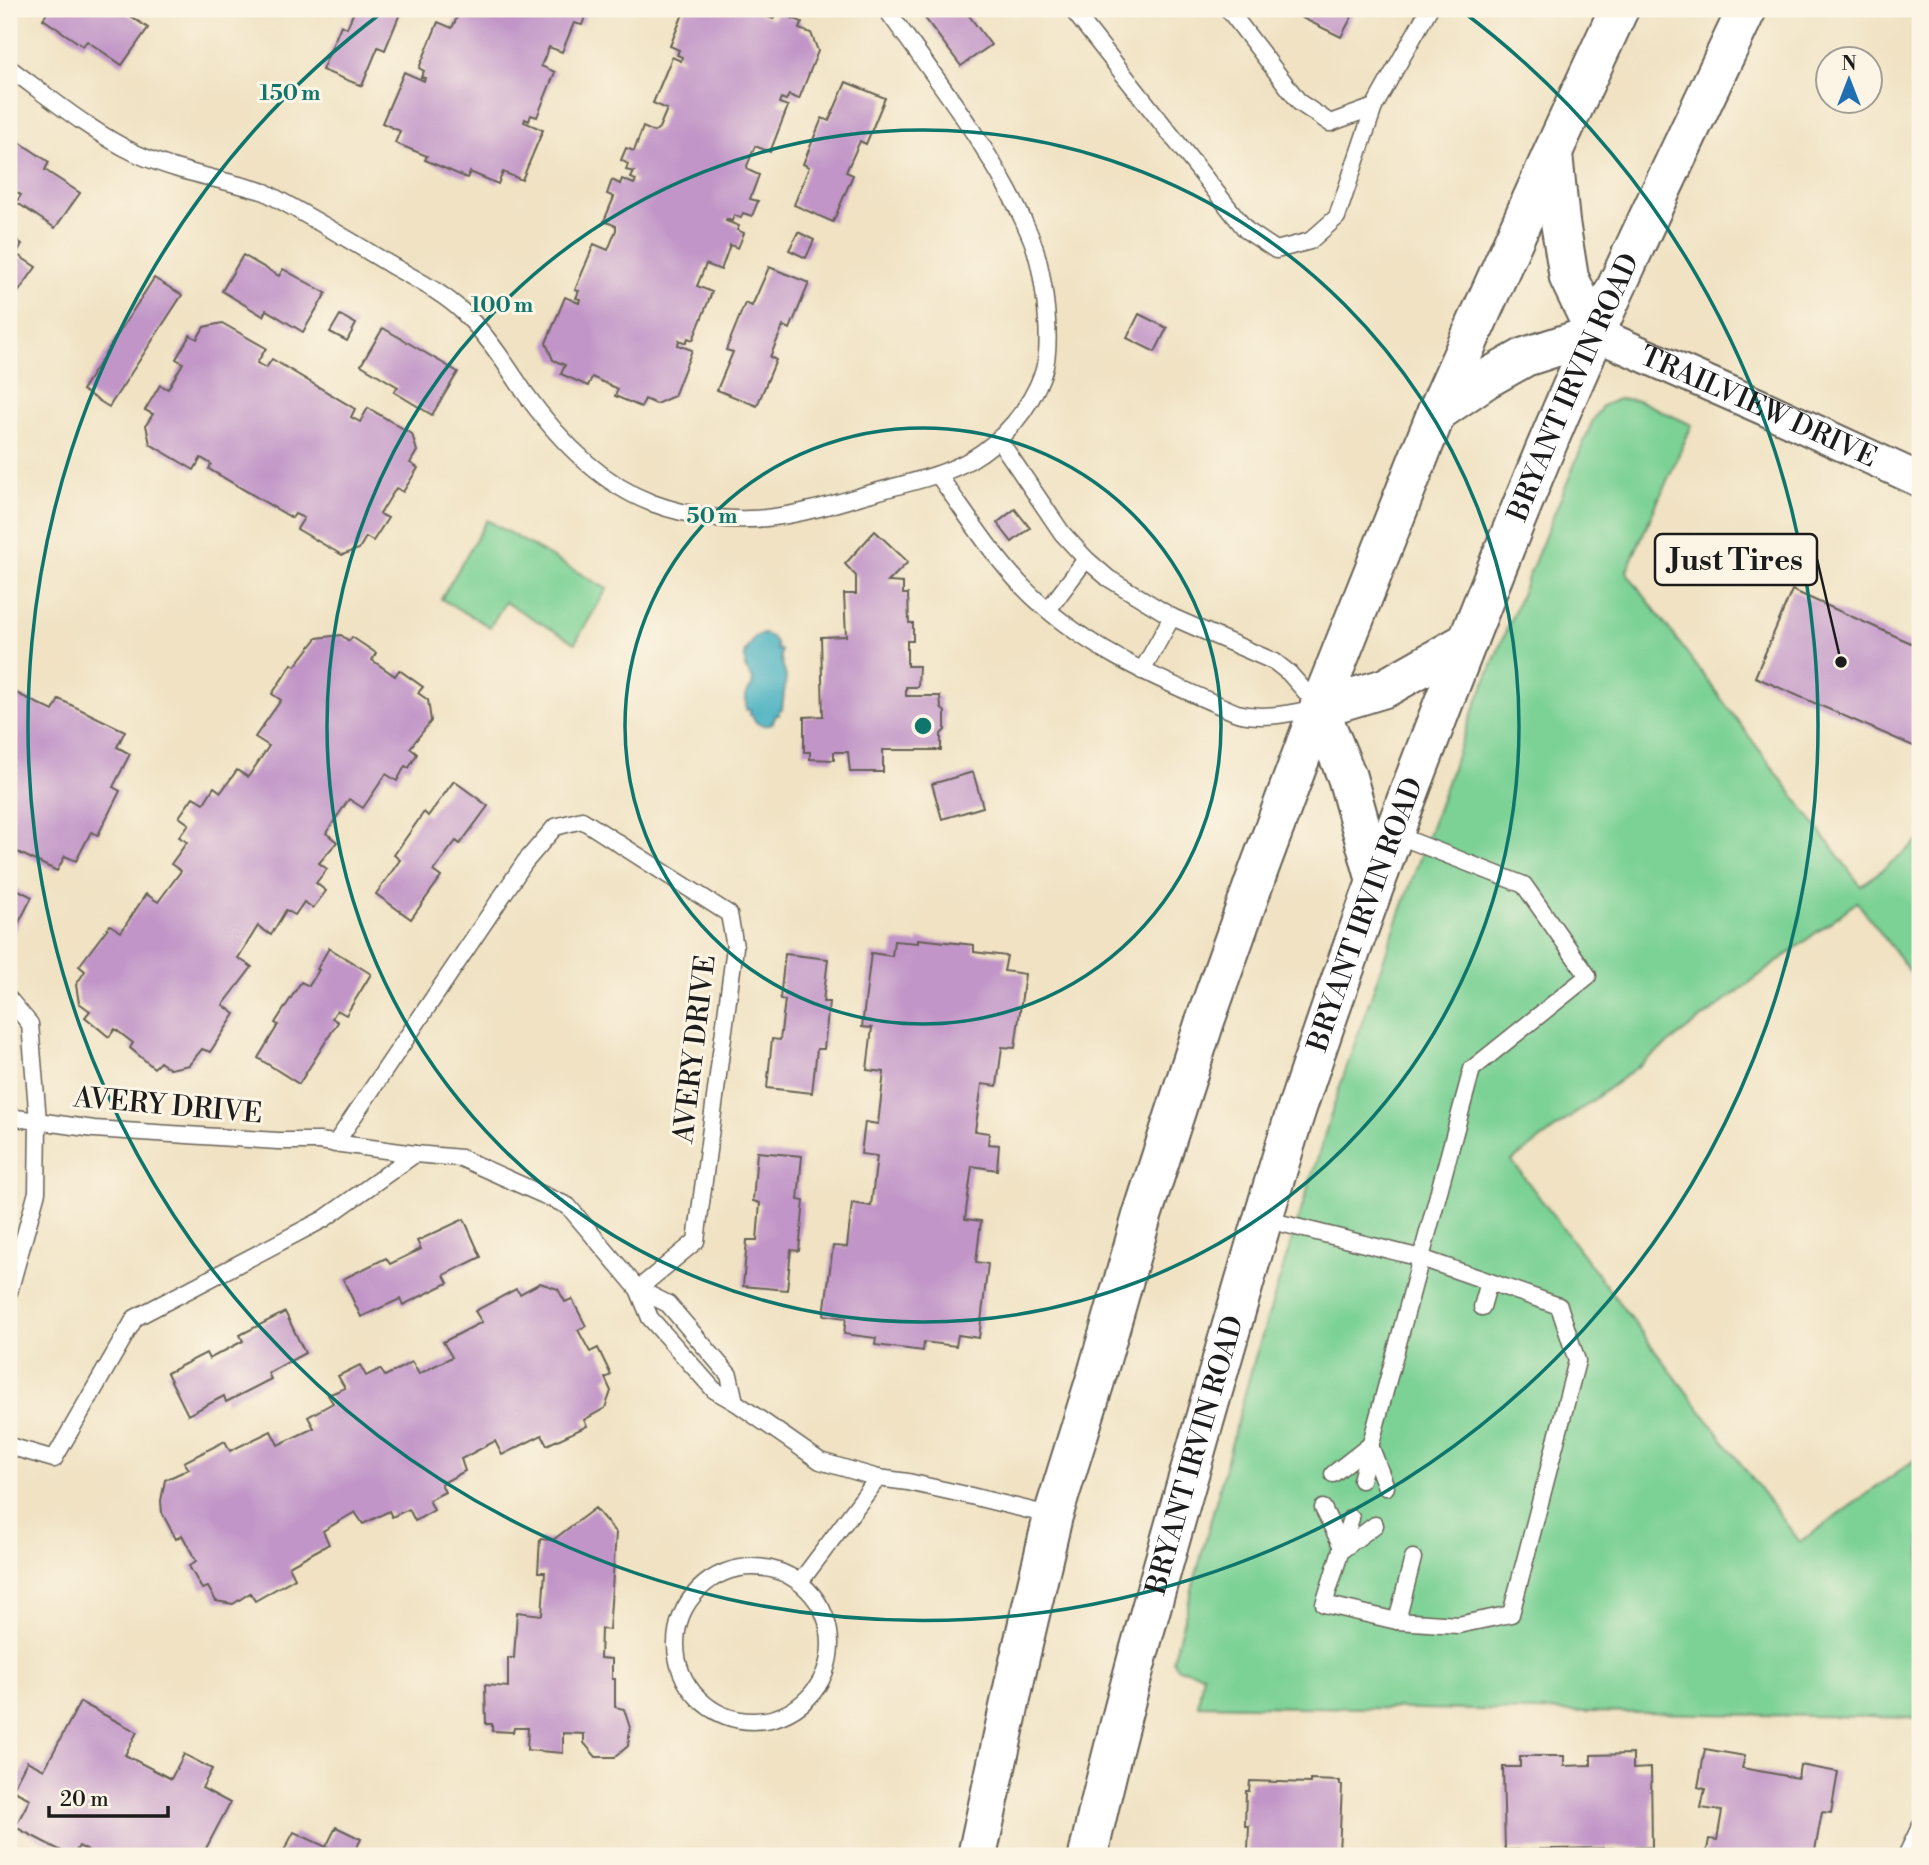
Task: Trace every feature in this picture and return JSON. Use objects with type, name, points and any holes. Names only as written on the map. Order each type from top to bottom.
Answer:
[{"type":"main road","points":[[977,1856],[1053,1516],[1142,1216],[1205,1021],[1319,708],[1436,414],[1619,9]]},
{"type":"main road","name":"BRYANT IRVIN ROAD","points":[[1088,1856],[1145,1625],[1264,1219],[1295,1116],[1376,881],[1535,474],[1596,334],[1747,9]]},
{"type":"main road","points":[[1436,414],[1486,379],[1525,358],[1596,334],[1569,278],[1553,152]]},
{"type":"main road","points":[[1319,708],[1385,688],[1468,640]]},
{"type":"main road","points":[[1319,708],[1347,777],[1376,881]]},
{"type":"street","name":"TRAILVIEW DRIVE","points":[[1596,334],[1920,480]]},
{"type":"lane","points":[[9,68],[109,139],[136,154],[193,174],[265,192],[433,289],[461,310],[483,332],[527,395],[570,449],[597,472],[630,492],[651,503],[708,517],[774,517],[817,508],[939,474],[969,461],[999,440],[1026,407],[1044,371],[1048,333],[1040,265],[1031,236],[1013,199],[951,99],[886,9]]},
{"type":"lane","points":[[1072,9],[1245,230],[1276,250],[1310,241],[1337,217],[1374,107],[1429,9]]},
{"type":"lane","points":[[1228,9],[1300,103],[1310,110],[1330,123],[1374,107]]},
{"type":"lane","points":[[999,440],[1062,533],[1108,578],[1172,617],[1275,662],[1289,673],[1319,708]]},
{"type":"lane","points":[[939,474],[998,558],[1022,586],[1073,630],[1112,656],[1237,713],[1268,717],[1319,708]]},
{"type":"lane","points":[[1048,610],[1086,559]]},
{"type":"lane","points":[[1142,671],[1172,617]]},
{"type":"lane","name":"AVERY DRIVE","points":[[335,1144],[524,862],[555,827],[582,820],[729,914],[735,947],[696,1241],[638,1289]]},
{"type":"lane","points":[[1361,1480],[1472,1069],[1588,976],[1524,885],[1394,834]]},
{"type":"lane","points":[[9,999],[30,1024],[38,1121]]},
{"type":"lane","name":"AVERY DRIVE","points":[[9,1117],[94,1129],[278,1141],[319,1141],[461,1158],[568,1206],[638,1289],[650,1318],[714,1390],[820,1461],[878,1478],[908,1482],[1053,1516]]},
{"type":"lane","name":"AVERY DRIVE","points":[[9,1292],[37,1192],[38,1121]]},
{"type":"lane","points":[[9,1446],[54,1459],[135,1318],[324,1219],[415,1154]]},
{"type":"lane","points":[[1264,1219],[1421,1258],[1559,1306],[1577,1361],[1511,1614],[1458,1625],[1396,1621],[1324,1604],[1351,1518]]},
{"type":"lane","points":[[1482,1307],[1489,1282]]},
{"type":"lane","name":"AVERY DRIVE","points":[[638,1289],[668,1304],[729,1375],[735,1402]]},
{"type":"lane","points":[[1333,1474],[1370,1445]]},
{"type":"lane","points":[[1370,1445],[1386,1487]]},
{"type":"lane","points":[[800,1582],[878,1478]]},
{"type":"lane","points":[[1323,1508],[1343,1549]]},
{"type":"lane","points":[[1343,1549],[1375,1525]]},
{"type":"lane","points":[[1396,1621],[1413,1558]]},
{"type":"lane","points":[[742,1567],[773,1568],[800,1582],[820,1605],[831,1634],[828,1664],[815,1691],[792,1711],[763,1721],[733,1720],[705,1706],[685,1684],[675,1654],[677,1624],[691,1597],[713,1577],[742,1567]]},
{"type":"lane","points":[[1906,1856],[1920,1827]]},
{"type":"green space","points":[[1618,399],[1638,400],[1692,425],[1627,570],[1628,574],[1861,886],[1920,840],[1920,985],[1857,902],[1512,1161],[1800,1542],[1920,1456],[1920,1718],[1198,1705],[1203,1674],[1178,1668],[1173,1660],[1251,1371],[1338,1092],[1469,721],[1592,422],[1602,406]]},
{"type":"green space","points":[[487,520],[607,589],[575,643],[505,602],[490,627],[441,599]]},
{"type":"water","points":[[763,634],[771,637],[777,650],[781,650],[786,677],[782,709],[772,724],[766,725],[757,723],[750,715],[750,710],[746,710],[746,694],[753,679],[745,668],[745,651],[748,651],[748,645],[751,645],[755,637]]},
{"type":"building","points":[[50,9],[120,9],[148,28],[122,65],[87,41],[83,46],[43,19]]},
{"type":"building","points":[[355,9],[402,9],[385,50],[378,47],[362,86],[322,70],[341,25],[347,28]]},
{"type":"building","points":[[461,9],[580,9],[579,11],[586,14],[582,25],[574,23],[562,52],[549,47],[541,66],[555,72],[537,117],[531,115],[529,121],[525,119],[524,122],[543,130],[522,180],[503,172],[498,184],[470,172],[467,178],[425,160],[427,156],[395,143],[400,131],[382,123],[404,72],[424,81],[425,78],[421,77],[424,71],[419,68],[438,22],[452,28]]},
{"type":"building","points":[[685,9],[749,9],[773,19],[777,12],[802,22],[799,29],[811,33],[818,51],[799,99],[789,95],[786,100],[781,98],[779,103],[788,106],[770,152],[755,146],[747,166],[748,170],[759,175],[750,199],[758,201],[752,216],[743,213],[741,218],[734,215],[732,221],[727,219],[726,221],[739,226],[737,230],[744,233],[738,248],[730,245],[721,270],[706,264],[697,286],[712,292],[693,340],[688,338],[686,343],[679,340],[678,345],[692,350],[674,396],[656,404],[645,399],[641,407],[615,396],[618,389],[592,377],[588,386],[561,374],[565,365],[553,360],[546,343],[565,297],[579,303],[580,299],[576,298],[579,291],[575,290],[594,244],[608,250],[616,230],[616,226],[604,221],[614,197],[607,194],[612,180],[620,184],[622,179],[634,184],[636,180],[631,178],[634,172],[626,170],[628,164],[621,160],[626,148],[634,151],[643,127],[654,132],[659,128],[667,109],[653,103],[672,57],[681,61],[682,57],[677,55],[679,50],[670,46]]},
{"type":"building","points":[[922,9],[964,9],[991,45],[961,66],[922,14]]},
{"type":"building","points":[[1284,9],[1356,9],[1341,37]]},
{"type":"building","points":[[846,82],[885,98],[866,144],[860,141],[846,172],[853,175],[833,222],[794,205],[809,167],[803,164],[822,118],[829,121]]},
{"type":"building","points":[[9,135],[49,162],[45,170],[80,193],[55,228],[16,202],[21,195],[9,187]]},
{"type":"building","points":[[798,232],[814,240],[806,258],[789,250]]},
{"type":"building","points":[[9,235],[22,244],[16,254],[36,267],[9,305]]},
{"type":"building","points":[[243,255],[279,276],[283,269],[326,293],[303,332],[266,310],[263,316],[222,291]]},
{"type":"building","points":[[769,267],[809,283],[790,329],[783,326],[770,357],[776,360],[757,406],[717,390],[733,352],[726,350],[745,303],[752,306]]},
{"type":"building","points":[[154,278],[182,295],[109,407],[82,390]]},
{"type":"building","points":[[1139,314],[1167,328],[1155,352],[1127,338]]},
{"type":"building","points":[[340,315],[356,324],[347,341],[330,332]]},
{"type":"building","points":[[222,323],[266,348],[257,363],[266,368],[272,359],[355,409],[351,417],[360,422],[368,408],[412,434],[417,451],[410,463],[418,468],[403,492],[396,488],[380,514],[388,518],[373,541],[366,537],[359,549],[342,555],[297,529],[304,518],[295,514],[292,518],[209,469],[211,464],[201,458],[194,470],[150,444],[146,425],[153,414],[145,410],[160,385],[168,389],[183,363],[176,359],[190,335],[197,339],[204,327]]},
{"type":"building","points":[[383,328],[458,372],[432,415],[394,392],[398,387],[361,365]]},
{"type":"building","points":[[1015,509],[1030,528],[1012,542],[997,523]]},
{"type":"building","points":[[875,531],[908,562],[888,582],[903,583],[903,594],[908,594],[909,623],[913,623],[913,641],[907,641],[907,666],[919,666],[918,687],[906,687],[906,696],[940,696],[941,708],[945,712],[945,730],[941,734],[941,750],[883,750],[883,772],[850,772],[848,752],[834,752],[834,760],[810,759],[810,752],[804,752],[804,717],[823,716],[821,637],[846,636],[844,594],[856,594],[856,576],[845,564]]},
{"type":"building","points":[[1792,590],[1920,647],[1920,749],[1755,677]]},
{"type":"building","points":[[341,635],[349,641],[352,637],[376,653],[372,660],[395,676],[399,670],[423,687],[418,693],[428,700],[431,721],[410,748],[417,754],[409,768],[405,766],[397,781],[386,774],[363,808],[349,799],[326,833],[337,842],[319,863],[327,869],[316,883],[326,891],[313,908],[304,902],[295,915],[286,910],[271,935],[258,926],[238,958],[252,967],[223,1005],[235,1014],[210,1052],[202,1049],[189,1065],[170,1069],[160,1062],[154,1068],[130,1048],[133,1043],[115,1029],[109,1037],[85,1017],[90,1011],[79,1003],[76,985],[85,971],[79,966],[110,925],[121,932],[146,894],[158,902],[181,871],[171,864],[187,842],[179,837],[189,824],[179,817],[193,797],[204,803],[214,787],[221,792],[237,770],[248,777],[269,746],[255,737],[281,700],[272,694],[292,664],[295,666],[317,638]]},
{"type":"building","points":[[14,692],[53,711],[59,699],[125,731],[117,747],[130,754],[113,787],[120,791],[98,835],[91,832],[76,861],[65,856],[57,871],[9,848],[9,703]]},
{"type":"building","points":[[973,772],[983,807],[942,819],[932,784]]},
{"type":"building","points":[[454,781],[488,806],[460,844],[456,841],[433,871],[441,877],[411,919],[376,894],[400,860],[394,855],[424,812],[428,816]]},
{"type":"building","points":[[9,885],[32,897],[12,936],[9,935]]},
{"type":"building","points":[[918,939],[974,945],[974,952],[1007,956],[1004,971],[1025,974],[1015,1048],[1002,1047],[997,1086],[982,1084],[975,1131],[989,1133],[988,1144],[999,1145],[997,1170],[972,1166],[965,1219],[981,1221],[976,1262],[988,1264],[979,1338],[958,1335],[956,1346],[924,1342],[923,1351],[875,1345],[876,1338],[844,1334],[846,1318],[824,1315],[833,1246],[847,1247],[852,1203],[871,1206],[877,1156],[861,1154],[865,1122],[878,1124],[884,1072],[867,1070],[872,1028],[862,1027],[871,953],[892,956],[894,941],[918,943]]},
{"type":"building","points":[[329,948],[371,974],[346,1015],[337,1010],[332,1018],[338,1022],[299,1084],[258,1058],[278,1025],[275,1023],[301,982],[309,986]]},
{"type":"building","points":[[785,954],[828,959],[823,1002],[829,1002],[824,1049],[817,1049],[812,1093],[767,1088],[772,1039],[780,1040],[785,1000],[780,999]]},
{"type":"building","points":[[757,1152],[802,1156],[798,1200],[804,1201],[799,1251],[791,1250],[787,1290],[743,1286],[747,1240],[757,1240],[760,1203],[753,1201]]},
{"type":"building","points":[[464,1219],[481,1257],[444,1275],[448,1283],[403,1305],[400,1299],[361,1317],[343,1279],[386,1258],[390,1264],[421,1249],[417,1241]]},
{"type":"building","points":[[540,1283],[558,1289],[565,1302],[572,1299],[586,1326],[578,1330],[590,1352],[598,1348],[611,1375],[605,1378],[611,1391],[605,1408],[584,1420],[587,1426],[547,1445],[542,1435],[502,1455],[495,1441],[461,1459],[465,1471],[441,1484],[445,1492],[429,1500],[434,1510],[415,1521],[409,1509],[392,1517],[389,1511],[363,1524],[355,1512],[323,1531],[329,1544],[289,1566],[295,1578],[255,1601],[250,1593],[233,1604],[216,1601],[208,1587],[202,1589],[189,1566],[196,1561],[182,1535],[176,1539],[162,1513],[165,1480],[189,1469],[184,1462],[225,1441],[230,1451],[271,1431],[278,1445],[314,1428],[308,1417],[333,1403],[328,1395],[345,1388],[338,1376],[360,1365],[366,1376],[380,1369],[385,1376],[412,1362],[419,1374],[452,1357],[443,1342],[482,1322],[475,1311],[516,1289],[520,1294]]},
{"type":"building","points":[[285,1312],[305,1353],[268,1373],[271,1379],[226,1402],[224,1396],[188,1415],[167,1373],[206,1353],[209,1359],[243,1341],[240,1335]]},
{"type":"building","points":[[595,1508],[616,1533],[609,1630],[601,1629],[600,1658],[612,1659],[615,1707],[624,1709],[630,1728],[628,1746],[615,1757],[596,1757],[584,1743],[584,1734],[563,1733],[563,1753],[527,1750],[528,1728],[514,1728],[513,1732],[492,1731],[492,1724],[486,1724],[485,1685],[508,1687],[508,1658],[514,1658],[517,1612],[542,1615],[545,1572],[538,1572],[540,1539],[553,1540]]},
{"type":"building","points":[[80,1702],[137,1732],[125,1755],[171,1779],[184,1754],[212,1769],[202,1788],[230,1803],[202,1856],[98,1856],[79,1846],[71,1856],[15,1827],[30,1799],[12,1790],[27,1761],[44,1770]]},
{"type":"building","points":[[1705,1749],[1745,1756],[1742,1768],[1798,1778],[1800,1765],[1838,1772],[1831,1813],[1822,1812],[1814,1856],[1706,1856],[1709,1839],[1717,1840],[1722,1811],[1701,1808],[1705,1789],[1698,1787]]},
{"type":"building","points":[[1633,1754],[1633,1769],[1651,1768],[1652,1847],[1505,1850],[1503,1767],[1520,1767],[1520,1756],[1564,1756],[1564,1766],[1591,1765],[1591,1755]]},
{"type":"building","points":[[1310,1780],[1340,1781],[1342,1785],[1339,1853],[1342,1853],[1342,1856],[1245,1856],[1248,1851],[1249,1826],[1245,1826],[1246,1791],[1249,1791],[1250,1781],[1310,1783]]},
{"type":"building","points":[[336,1827],[361,1839],[353,1856],[281,1856],[294,1832],[326,1847]]},
{"type":"place","name":"Just Tires","points":[[1841,662]]}]
